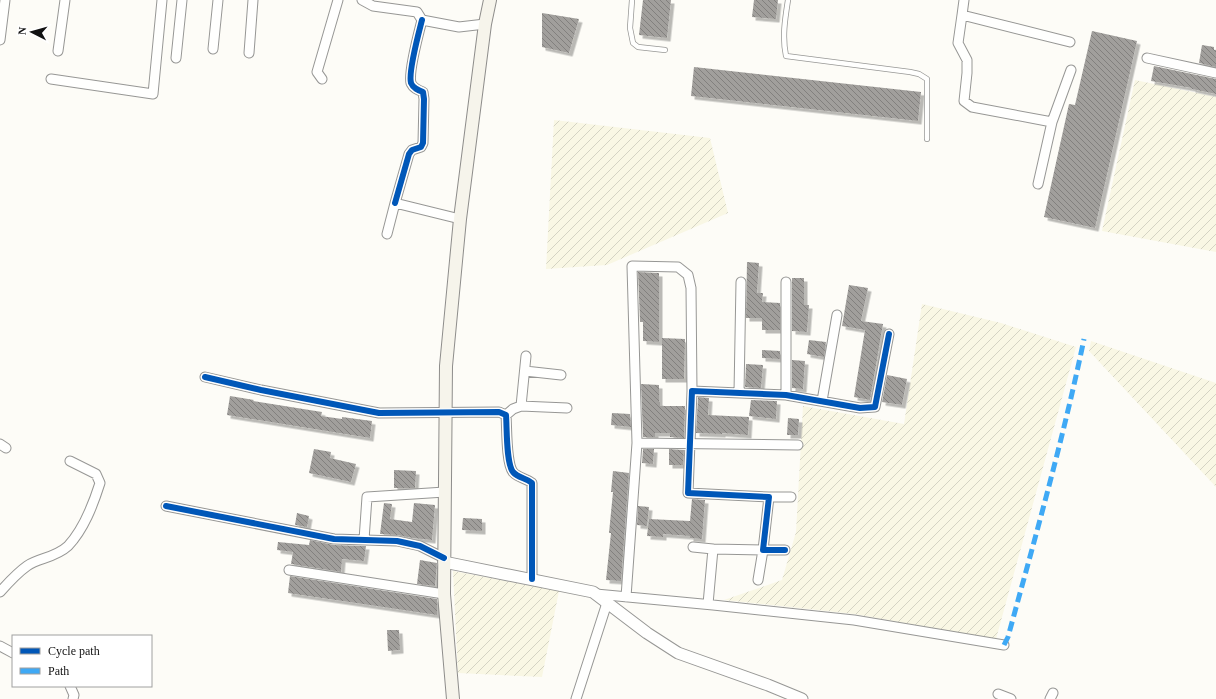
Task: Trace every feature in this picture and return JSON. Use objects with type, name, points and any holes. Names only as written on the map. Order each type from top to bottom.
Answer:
[{"type":"main road","points":[[453,699],[444,594],[446,366],[460,218],[485,24],[490,0]]},
{"type":"street","points":[[0,40],[5,0]]},
{"type":"street","points":[[58,51],[65,0]]},
{"type":"street","points":[[51,78],[153,94],[162,0]]},
{"type":"street","points":[[176,58],[182,0]]},
{"type":"street","points":[[213,49],[218,0]]},
{"type":"street","points":[[248,53],[253,0]]},
{"type":"street","points":[[322,79],[317,72],[338,0]]},
{"type":"street","points":[[362,0],[373,6],[417,12],[422,20],[410,78],[411,84],[415,89],[423,92],[423,142],[421,147],[412,150],[409,154],[387,234]]},
{"type":"street","points":[[964,0],[958,43],[967,60],[964,101],[972,107],[1052,122]]},
{"type":"street","points":[[962,15],[1070,42]]},
{"type":"street","points":[[422,20],[459,26],[485,24]]},
{"type":"street","points":[[1147,58],[1216,73]]},
{"type":"street","points":[[1038,184],[1052,122],[1071,70]]},
{"type":"street","points":[[395,203],[460,218]]},
{"type":"street","points":[[626,597],[637,443],[632,266],[678,267],[688,275],[691,288],[692,391],[688,493],[791,497]]},
{"type":"street","points":[[739,392],[741,282]]},
{"type":"street","points":[[786,282],[786,395]]},
{"type":"street","points":[[822,401],[837,315]]},
{"type":"street","points":[[692,391],[786,395],[860,408],[875,407],[889,334]]},
{"type":"street","points":[[521,406],[526,356]]},
{"type":"street","points":[[525,371],[560,375]]},
{"type":"street","points":[[206,377],[262,390],[379,412],[499,412],[506,415]]},
{"type":"street","points":[[506,415],[513,409],[521,406],[567,408]]},
{"type":"street","points":[[506,415],[509,462],[513,472],[518,477],[526,479],[532,483],[532,579]]},
{"type":"street","points":[[637,443],[798,445]]},
{"type":"street","points":[[0,592],[27,566],[53,556],[67,546],[83,525],[100,483],[96,474],[70,461]]},
{"type":"street","points":[[364,540],[367,497],[445,492]]},
{"type":"street","points":[[758,580],[769,497]]},
{"type":"street","points":[[166,506],[334,539],[397,541],[420,546],[444,560],[593,592],[647,633],[678,653],[768,684],[802,699]]},
{"type":"street","points":[[693,548],[785,550]]},
{"type":"street","points":[[708,604],[713,549]]},
{"type":"street","points":[[289,570],[444,594]]},
{"type":"street","points":[[596,594],[708,604],[854,620],[1004,646]]},
{"type":"street","points":[[576,699],[607,603]]},
{"type":"street","points":[[0,646],[12,652]]},
{"type":"street","points":[[70,687],[74,694],[73,699]]},
{"type":"street","points":[[998,694],[1011,699]]},
{"type":"lane","points":[[632,0],[630,28],[633,42],[638,46],[665,50]]},
{"type":"lane","points":[[788,0],[783,33],[783,44],[786,56],[910,72],[919,74],[927,79],[927,140]]},
{"type":"shaded area","points":[[1135,80],[1216,97],[1216,252],[1102,231]]},
{"type":"shaded area","points":[[554,120],[710,138],[728,213],[607,265],[546,269]]},
{"type":"shaded area","points":[[922,304],[1001,323],[1076,347],[996,639],[854,614],[724,600],[782,580],[796,532],[803,406],[904,424]]},
{"type":"shaded area","points":[[1091,341],[1216,383],[1216,487],[1089,351]]},
{"type":"shaded area","points":[[453,571],[559,591],[542,677],[458,673]]},
{"type":"building","points":[[643,0],[671,0],[667,38],[639,35]]},
{"type":"building","points":[[754,0],[778,0],[776,19],[752,17]]},
{"type":"building","points":[[542,13],[579,19],[569,53],[542,47]]},
{"type":"building","points":[[1092,31],[1137,41],[1095,228],[1044,217],[1069,104],[1075,105]]},
{"type":"building","points":[[1202,45],[1214,47],[1214,50],[1216,50],[1216,67],[1199,63]]},
{"type":"building","points":[[1154,66],[1216,79],[1216,94],[1151,81]]},
{"type":"building","points":[[694,67],[921,92],[918,121],[691,96]]},
{"type":"building","points":[[747,262],[759,263],[757,293],[763,293],[762,302],[780,303],[780,330],[762,330],[762,318],[746,318]]},
{"type":"building","points":[[638,272],[659,273],[659,342],[643,341],[643,322],[640,322]]},
{"type":"building","points":[[792,278],[804,278],[804,305],[809,305],[807,332],[792,331]]},
{"type":"building","points":[[849,285],[868,288],[861,321],[883,324],[870,400],[854,397],[865,330],[842,326]]},
{"type":"building","points":[[662,338],[685,339],[684,379],[662,379]]},
{"type":"building","points":[[809,340],[826,342],[824,357],[807,354]]},
{"type":"building","points":[[762,350],[780,351],[780,359],[762,358]]},
{"type":"building","points":[[792,360],[805,361],[803,389],[792,388]]},
{"type":"building","points":[[746,364],[763,365],[761,388],[745,387]]},
{"type":"building","points":[[887,375],[907,379],[902,405],[882,402]]},
{"type":"building","points":[[641,384],[659,385],[660,406],[685,406],[684,438],[670,437],[670,433],[655,433],[655,437],[643,437]]},
{"type":"building","points":[[230,396],[322,412],[321,416],[372,421],[370,438],[227,415]]},
{"type":"building","points":[[698,397],[709,398],[708,415],[749,417],[748,435],[696,433]]},
{"type":"building","points":[[751,400],[777,401],[776,419],[749,416]]},
{"type":"building","points":[[612,413],[630,414],[631,427],[611,425]]},
{"type":"building","points":[[788,418],[799,419],[798,435],[787,435]]},
{"type":"building","points":[[314,449],[331,452],[330,458],[356,464],[351,482],[309,473]]},
{"type":"building","points":[[643,449],[654,449],[653,464],[642,463]]},
{"type":"building","points":[[669,449],[684,450],[683,465],[669,465]]},
{"type":"building","points":[[394,470],[416,471],[415,488],[394,488]]},
{"type":"building","points":[[613,471],[629,473],[621,581],[606,580],[611,533],[609,533],[613,492],[611,492]]},
{"type":"building","points":[[692,499],[705,500],[702,539],[690,538],[690,536],[663,534],[663,537],[647,536],[649,519],[690,521]]},
{"type":"building","points":[[384,503],[392,504],[390,519],[412,522],[414,503],[435,505],[432,540],[380,534]]},
{"type":"building","points":[[638,506],[649,507],[647,526],[637,525]]},
{"type":"building","points":[[297,513],[309,516],[307,527],[295,525]]},
{"type":"building","points":[[463,518],[482,519],[482,531],[462,530]]},
{"type":"building","points":[[310,540],[334,545],[366,546],[364,561],[342,559],[341,572],[291,564],[293,552],[277,550],[278,542],[309,545]]},
{"type":"building","points":[[420,560],[437,563],[435,586],[417,584]]},
{"type":"building","points":[[290,576],[437,599],[437,615],[288,593]]},
{"type":"building","points":[[387,630],[399,630],[400,650],[388,651]]},
{"type":"marked path","points":[[1004,645],[1008,637],[1048,489],[1084,339]]},
{"type":"cycle path","points":[[395,203],[409,154],[412,150],[421,147],[423,143],[423,92],[413,86],[410,78],[414,52],[422,20]]},
{"type":"cycle path","points":[[785,550],[763,550],[769,497],[688,493],[692,391],[786,395],[860,408],[875,407],[889,334]]},
{"type":"cycle path","points":[[205,377],[261,390],[379,413],[499,412],[506,415],[508,453],[511,468],[515,474],[532,483],[532,579]]},
{"type":"cycle path","points":[[166,506],[334,539],[397,541],[420,546],[444,558]]}]
